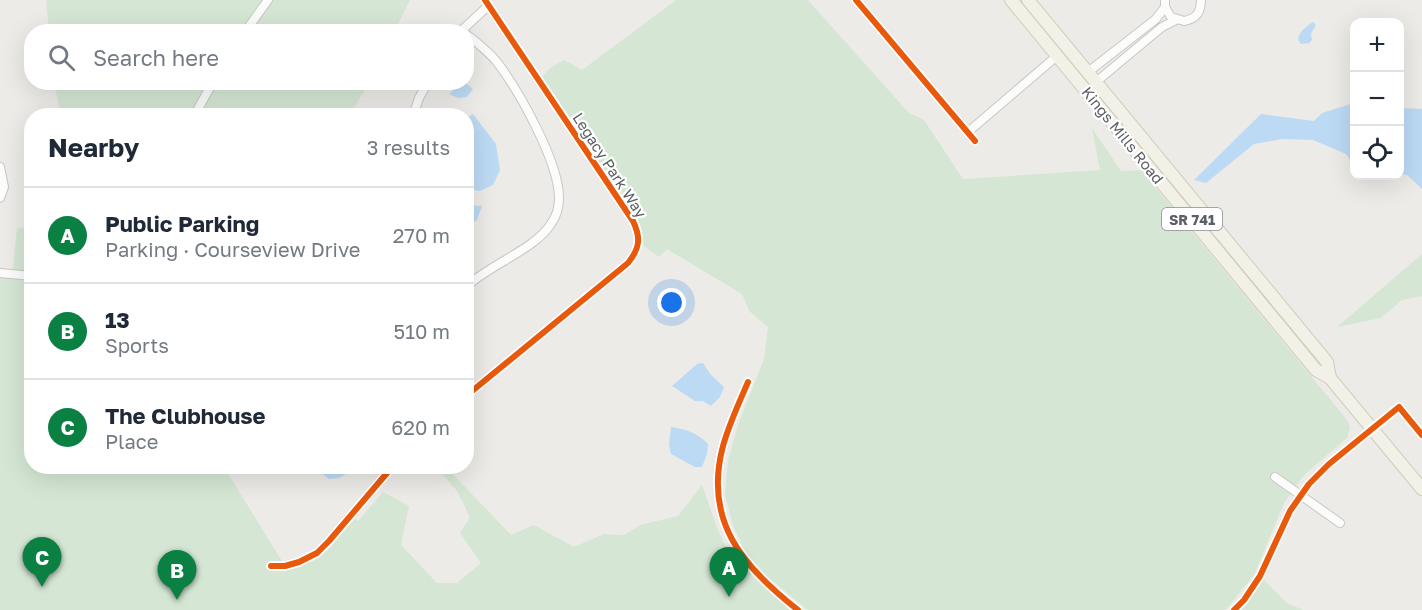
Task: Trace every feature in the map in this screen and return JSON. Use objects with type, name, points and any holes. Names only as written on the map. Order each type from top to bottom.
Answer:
[{"type":"main road","name":"Kings Mills Road","points":[[1011,0],[1316,370],[1330,378],[1422,489]]},
{"type":"main road","name":"Kings Mills Road","points":[[1028,0],[1327,363],[1330,378]]},
{"type":"street","points":[[251,24],[268,0]]},
{"type":"street","points":[[856,0],[975,141]]},
{"type":"street","points":[[1165,2],[1171,17],[1188,21],[1196,16],[1201,0]]},
{"type":"street","points":[[1088,72],[1155,19],[1165,2]]},
{"type":"street","points":[[469,24],[486,3]]},
{"type":"street","name":"Legacy Park Way","points":[[474,389],[628,263],[636,254],[639,244],[639,232],[633,221],[486,3]]},
{"type":"street","points":[[1096,82],[1162,27],[1176,20]]},
{"type":"street","points":[[474,42],[496,62],[534,122],[558,183],[560,201],[556,214],[542,234],[474,279]]},
{"type":"street","points":[[969,132],[1058,55]]},
{"type":"street","points":[[198,108],[209,90]]},
{"type":"street","points":[[415,108],[423,90]]},
{"type":"street","points":[[0,166],[4,188],[0,198]]},
{"type":"street","points":[[0,273],[24,275]]},
{"type":"street","points":[[748,382],[723,446],[718,480],[721,508],[732,541],[747,564],[767,585],[798,610]]},
{"type":"street","points":[[1234,610],[1244,600],[1260,576],[1290,511],[1300,495],[1329,464],[1399,407],[1422,435]]},
{"type":"street","points":[[271,566],[285,566],[299,562],[316,553],[329,542],[386,474]]},
{"type":"street","points":[[1275,477],[1340,523]]},
{"type":"green space","points":[[46,0],[410,0],[398,24],[48,24]]},
{"type":"green space","points":[[676,0],[808,0],[909,113],[924,120],[963,179],[1100,170],[1092,128],[1121,171],[1141,170],[1348,421],[1350,428],[1347,438],[1304,475],[1284,503],[1254,575],[1225,610],[808,610],[764,574],[746,554],[733,525],[725,495],[728,460],[739,422],[764,359],[768,327],[749,311],[742,294],[667,249],[659,257],[644,246],[632,208],[541,78],[550,68],[564,60],[582,70]]},
{"type":"green space","points":[[56,90],[365,90],[354,108],[59,108]]},
{"type":"green space","points":[[17,228],[24,228],[24,474],[228,474],[285,566],[317,553],[351,515],[358,521],[383,492],[409,506],[401,545],[437,583],[457,583],[481,563],[460,533],[470,517],[457,491],[442,474],[453,474],[511,535],[534,525],[574,547],[604,534],[624,535],[640,525],[678,516],[702,485],[728,552],[738,550],[798,610],[0,610],[0,273],[12,275]]},
{"type":"green space","points":[[1422,254],[1422,296],[1402,300],[1381,318],[1337,327]]},
{"type":"green space","points":[[1260,576],[1288,604],[1304,610],[1234,610]]},
{"type":"water","points":[[1313,22],[1316,25],[1311,34],[1312,40],[1301,44],[1298,40],[1300,34]]},
{"type":"water","points":[[453,90],[472,90],[467,97],[458,98],[449,94]]},
{"type":"water","points":[[1350,104],[1350,160],[1346,154],[1313,140],[1282,139],[1254,144],[1206,183],[1194,180],[1261,114],[1314,121],[1322,113]]},
{"type":"water","points":[[1404,108],[1422,109],[1422,189],[1404,175]]},
{"type":"water","points":[[474,115],[496,144],[500,170],[493,185],[480,191],[474,190]]},
{"type":"water","points":[[474,205],[482,206],[474,222]]},
{"type":"water","points":[[703,363],[711,375],[724,387],[720,397],[711,406],[703,401],[695,401],[672,386],[697,364]]},
{"type":"water","points":[[671,427],[691,432],[708,444],[702,467],[695,467],[671,454],[669,445]]},
{"type":"water","points":[[322,474],[346,474],[339,478],[329,479]]},
{"type":"cycle path","points":[[474,389],[628,263],[638,243],[633,221],[485,0]]},
{"type":"cycle path","points":[[856,0],[975,141]]},
{"type":"cycle path","points":[[748,382],[723,446],[718,473],[723,520],[732,540],[745,559],[760,577],[798,610]]},
{"type":"cycle path","points":[[1234,610],[1244,600],[1260,576],[1290,511],[1309,484],[1329,464],[1399,407],[1422,435]]},
{"type":"cycle path","points":[[271,566],[285,566],[317,553],[386,474]]},
{"type":"place","name":"The Clubhouse","points":[[42,587]]},
{"type":"place","name":"Public Parking","points":[[729,597]]},
{"type":"place","name":"13","points":[[177,600]]}]
